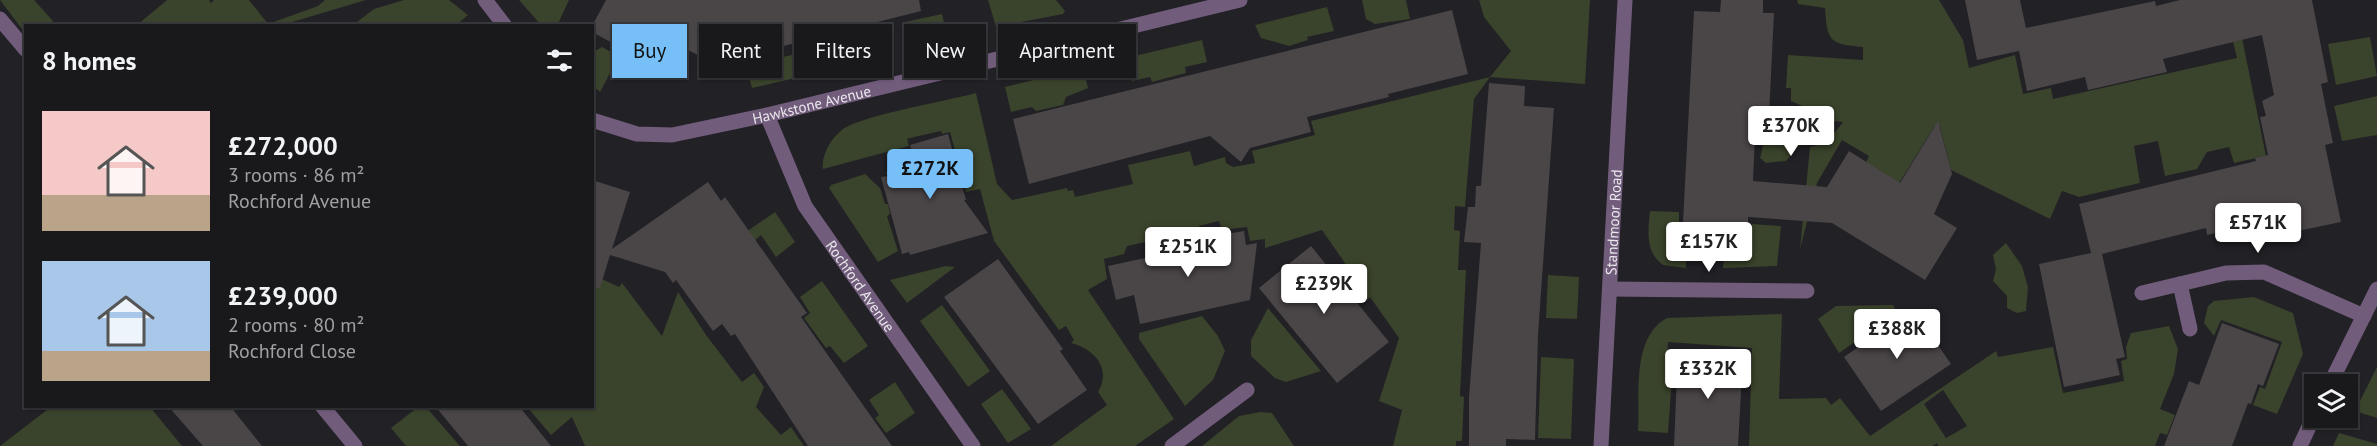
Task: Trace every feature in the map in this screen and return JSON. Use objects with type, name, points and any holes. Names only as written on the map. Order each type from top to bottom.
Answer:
[{"type":"street","points":[[485,0],[503,24]]},
{"type":"street","name":"Hawkstone Avenue","points":[[594,121],[621,131],[663,136],[767,115],[1240,0]]},
{"type":"street","name":"Standmoor Road","points":[[1601,446],[1625,0]]},
{"type":"street","points":[[0,19],[24,48]]},
{"type":"street","name":"Rochford Avenue","points":[[767,115],[805,206],[973,446]]},
{"type":"street","points":[[2142,293],[2226,273],[2264,272],[2364,316]]},
{"type":"street","points":[[2180,284],[2190,329]]},
{"type":"street","points":[[1610,289],[1807,291]]},
{"type":"street","points":[[2335,374],[2377,289]]},
{"type":"street","points":[[1172,446],[1247,390]]},
{"type":"street","points":[[324,408],[355,446]]},
{"type":"street","points":[[2300,446],[2308,428]]},
{"type":"green space","points":[[0,0],[34,0],[53,21],[48,24],[24,24],[24,32]]},
{"type":"green space","points":[[167,0],[209,0],[211,3],[214,0],[249,0],[268,24],[138,24]]},
{"type":"green space","points":[[325,0],[366,0],[285,24],[268,24],[318,6]]},
{"type":"green space","points":[[404,0],[449,0],[468,15],[457,24],[354,24],[374,9]]},
{"type":"green space","points":[[519,0],[569,0],[558,24],[540,24]]},
{"type":"green space","points":[[988,0],[1056,0],[1065,11],[1063,14],[1011,24],[998,24],[996,27]]},
{"type":"green space","points":[[1362,0],[1406,0],[1410,19],[1375,24],[1366,19]]},
{"type":"green space","points":[[1479,0],[1590,0],[1585,84],[1490,77],[1511,51],[1484,17]]},
{"type":"green space","points":[[1797,0],[1939,0],[1963,40],[1969,68],[2015,55],[2023,94],[2051,88],[2053,99],[2237,58],[2223,0],[2242,38],[2266,156],[2234,163],[2229,147],[2207,152],[2197,169],[2165,176],[2158,141],[2134,146],[2140,183],[2079,197],[2062,191],[2050,219],[1951,170],[1940,127],[1934,127],[1898,185],[1865,164],[1869,156],[1842,140],[1817,183],[1800,249],[1810,147],[1829,138],[1843,122],[1813,119],[1814,111],[1791,101],[1791,88],[1786,88],[1788,55],[1863,60],[1863,47],[1843,44],[1832,39],[1827,28],[1825,8],[1798,4]]},
{"type":"green space","points":[[1327,7],[1334,31],[1307,37],[1308,40],[1289,46],[1261,38],[1255,25]]},
{"type":"green space","points":[[942,14],[944,24],[905,24],[905,22]]},
{"type":"green space","points":[[2370,37],[2377,76],[2336,85],[2328,44]]},
{"type":"green space","points":[[1202,40],[1207,62],[1185,67],[1186,73],[1152,82],[1150,77],[1132,81],[1131,78],[1136,78],[1136,56]]},
{"type":"green space","points":[[602,47],[612,52],[612,69],[600,92],[594,87],[594,51]]},
{"type":"green space","points":[[794,55],[795,78],[752,88],[749,78],[782,78],[782,57]]},
{"type":"green space","points":[[1490,77],[1474,99],[1465,207],[1455,206],[1454,230],[1460,231],[1458,270],[1466,270],[1460,396],[1464,397],[1462,441],[1456,441],[1456,446],[1393,446],[1402,410],[1379,401],[1399,338],[1370,297],[1365,302],[1345,276],[1349,269],[1322,230],[1265,248],[1265,239],[1250,241],[1247,227],[1222,230],[1219,221],[1199,226],[1203,241],[1166,248],[1164,240],[1158,234],[1149,236],[1146,242],[1127,246],[1124,254],[1104,259],[1107,279],[1088,290],[1174,419],[1135,446],[1051,446],[1107,405],[1098,392],[1102,383],[1102,368],[1087,350],[1071,343],[1074,340],[1066,326],[1059,330],[994,241],[980,189],[966,192],[950,132],[942,134],[941,131],[910,138],[907,139],[909,146],[823,169],[828,147],[843,129],[887,114],[976,93],[997,184],[1012,200],[1067,188],[1068,191],[1073,190],[1075,197],[1133,184],[1128,165],[1190,151],[1194,166],[1225,157],[1226,163],[1233,167],[1255,163],[1252,151],[1315,135],[1311,121]]},
{"type":"green space","points":[[1042,78],[1086,78],[1088,88],[1066,97],[1063,105],[1036,111],[1032,107],[1011,112],[1005,87]]},
{"type":"green space","points":[[2377,96],[2377,135],[2342,141],[2334,106]]},
{"type":"green space","points":[[1783,116],[1813,119],[1811,141],[1800,145],[1786,161],[1766,163],[1760,158],[1766,133]]},
{"type":"green space","points":[[865,174],[880,188],[885,204],[888,204],[890,214],[887,216],[898,251],[878,262],[829,188],[831,185]]},
{"type":"green space","points":[[1650,211],[1679,212],[1679,241],[1686,242],[1686,268],[1663,265],[1653,254],[1649,241]]},
{"type":"green space","points":[[775,212],[795,242],[776,257],[761,235],[753,242],[746,232]]},
{"type":"green space","points":[[1752,224],[1781,226],[1777,266],[1723,268],[1724,247],[1751,247]]},
{"type":"green space","points":[[2006,243],[2022,266],[2028,287],[2026,311],[2017,313],[2007,308],[2007,296],[1993,281],[1996,269],[1993,255]]},
{"type":"green space","points":[[946,266],[955,267],[907,303],[890,280]]},
{"type":"green space","points":[[594,275],[619,287],[622,283],[662,336],[678,292],[706,335],[742,382],[754,373],[764,387],[756,407],[781,435],[791,427],[804,446],[585,446],[572,417],[551,435],[528,408],[594,408]]},
{"type":"green space","points":[[1548,275],[1579,277],[1577,319],[1546,318]]},
{"type":"green space","points":[[822,281],[868,346],[844,363],[830,346],[826,348],[804,318],[810,313],[800,297]]},
{"type":"green space","points":[[2254,297],[2293,313],[2303,354],[2277,414],[2253,405],[2260,387],[2265,389],[2282,342],[2221,320],[2214,336],[2204,323],[2208,306],[2214,301]]},
{"type":"green space","points":[[942,305],[990,371],[968,387],[920,321]]},
{"type":"green space","points":[[1893,305],[1895,308],[1884,316],[1886,320],[1839,353],[1818,319],[1836,306]]},
{"type":"green space","points":[[1268,308],[1321,371],[1286,382],[1275,378],[1251,356],[1251,340]]},
{"type":"green space","points":[[1782,314],[1779,399],[1826,398],[1831,405],[1840,398],[1870,436],[1996,351],[1998,357],[2053,347],[2063,393],[2124,381],[2121,361],[2127,359],[2126,347],[2131,333],[2169,326],[2178,349],[2174,374],[2160,409],[2175,415],[2167,435],[2160,433],[2155,446],[1938,446],[1938,443],[1932,446],[1749,446],[1752,348],[1668,342],[1666,377],[1672,377],[1668,433],[1638,431],[1640,368],[1643,353],[1655,327],[1667,318]],"holes":[[[1943,390],[1967,426],[1946,438],[1924,404]]]},
{"type":"green space","points":[[1202,316],[1218,336],[1225,351],[1213,380],[1185,406],[1139,339],[1139,333]]},
{"type":"green space","points":[[1541,357],[1574,359],[1571,439],[1538,438]]},
{"type":"green space","points":[[2377,367],[2377,418],[2358,412],[2358,405]]},
{"type":"green space","points":[[895,382],[915,413],[886,433],[875,418],[879,415],[869,400]]},
{"type":"green space","points":[[1002,389],[1031,429],[1008,443],[981,404]]},
{"type":"green space","points":[[49,408],[151,408],[182,446],[0,446]]},
{"type":"green space","points":[[417,408],[427,408],[460,446],[406,446],[391,428]]},
{"type":"green space","points":[[1260,412],[1272,413],[1294,446],[1202,446],[1239,416]]},
{"type":"green space","points":[[2339,433],[2377,444],[2377,446],[2333,446]]},
{"type":"building","points":[[606,0],[919,0],[921,11],[870,24],[794,24],[794,43],[782,46],[782,24],[699,24],[699,56],[687,50],[687,24],[612,24],[612,43],[594,33],[594,24]]},
{"type":"building","points":[[1721,0],[1763,0],[1763,13],[1774,13],[1769,116],[1756,115],[1753,181],[1827,187],[1849,151],[1900,183],[1938,121],[1952,174],[1934,214],[1957,228],[1925,280],[1832,223],[1748,217],[1748,243],[1682,241],[1694,11],[1720,12]]},
{"type":"building","points":[[1965,0],[2020,0],[2026,28],[2155,1],[2156,6],[2180,0],[2312,0],[2328,82],[2321,84],[2333,143],[2325,145],[2341,222],[2288,233],[2285,218],[2207,235],[2206,228],[2102,254],[2125,357],[2116,359],[2120,375],[2064,387],[2039,264],[2091,253],[2079,204],[2256,161],[2255,158],[2268,155],[2260,117],[2266,116],[2262,101],[2274,95],[2262,35],[2163,59],[2167,72],[2088,90],[2085,77],[2027,91],[2019,51],[1977,60]]},
{"type":"building","points":[[1452,10],[1468,74],[1388,94],[1389,97],[1307,117],[1311,132],[1250,148],[1241,162],[1210,136],[1029,184],[1013,119]]},
{"type":"building","points":[[1489,83],[1525,86],[1524,106],[1554,108],[1538,335],[1535,440],[1506,439],[1506,446],[1469,446],[1469,397],[1481,243],[1464,242],[1468,207],[1475,207],[1476,186],[1481,186]]},
{"type":"building","points":[[948,134],[966,200],[964,200],[988,233],[910,255],[909,252],[902,254],[881,177],[888,176],[886,172],[915,163],[910,145]]},
{"type":"building","points":[[594,181],[630,192],[612,249],[708,182],[721,201],[725,197],[807,313],[801,317],[892,446],[808,446],[735,334],[731,336],[722,324],[713,331],[676,280],[673,283],[665,272],[610,255],[600,288],[594,287]]},
{"type":"building","points":[[1244,231],[1246,245],[1257,243],[1250,300],[1140,324],[1134,295],[1116,300],[1108,266],[1210,244],[1209,237]]},
{"type":"building","points":[[1311,246],[1389,342],[1337,383],[1259,288]]},
{"type":"building","points":[[998,259],[1063,349],[1060,351],[1087,390],[1038,424],[944,297]]},
{"type":"building","points":[[1913,309],[1951,364],[1881,411],[1844,357]]},
{"type":"building","points":[[2222,323],[2279,344],[2263,386],[2258,384],[2251,404],[2248,403],[2232,446],[2164,446],[2189,381],[2199,385]]},
{"type":"building","points":[[1678,352],[1743,356],[1738,446],[1674,446]]},
{"type":"building","points":[[170,408],[232,408],[262,446],[203,446]]},
{"type":"building","points":[[437,408],[521,408],[551,446],[468,446]]}]
